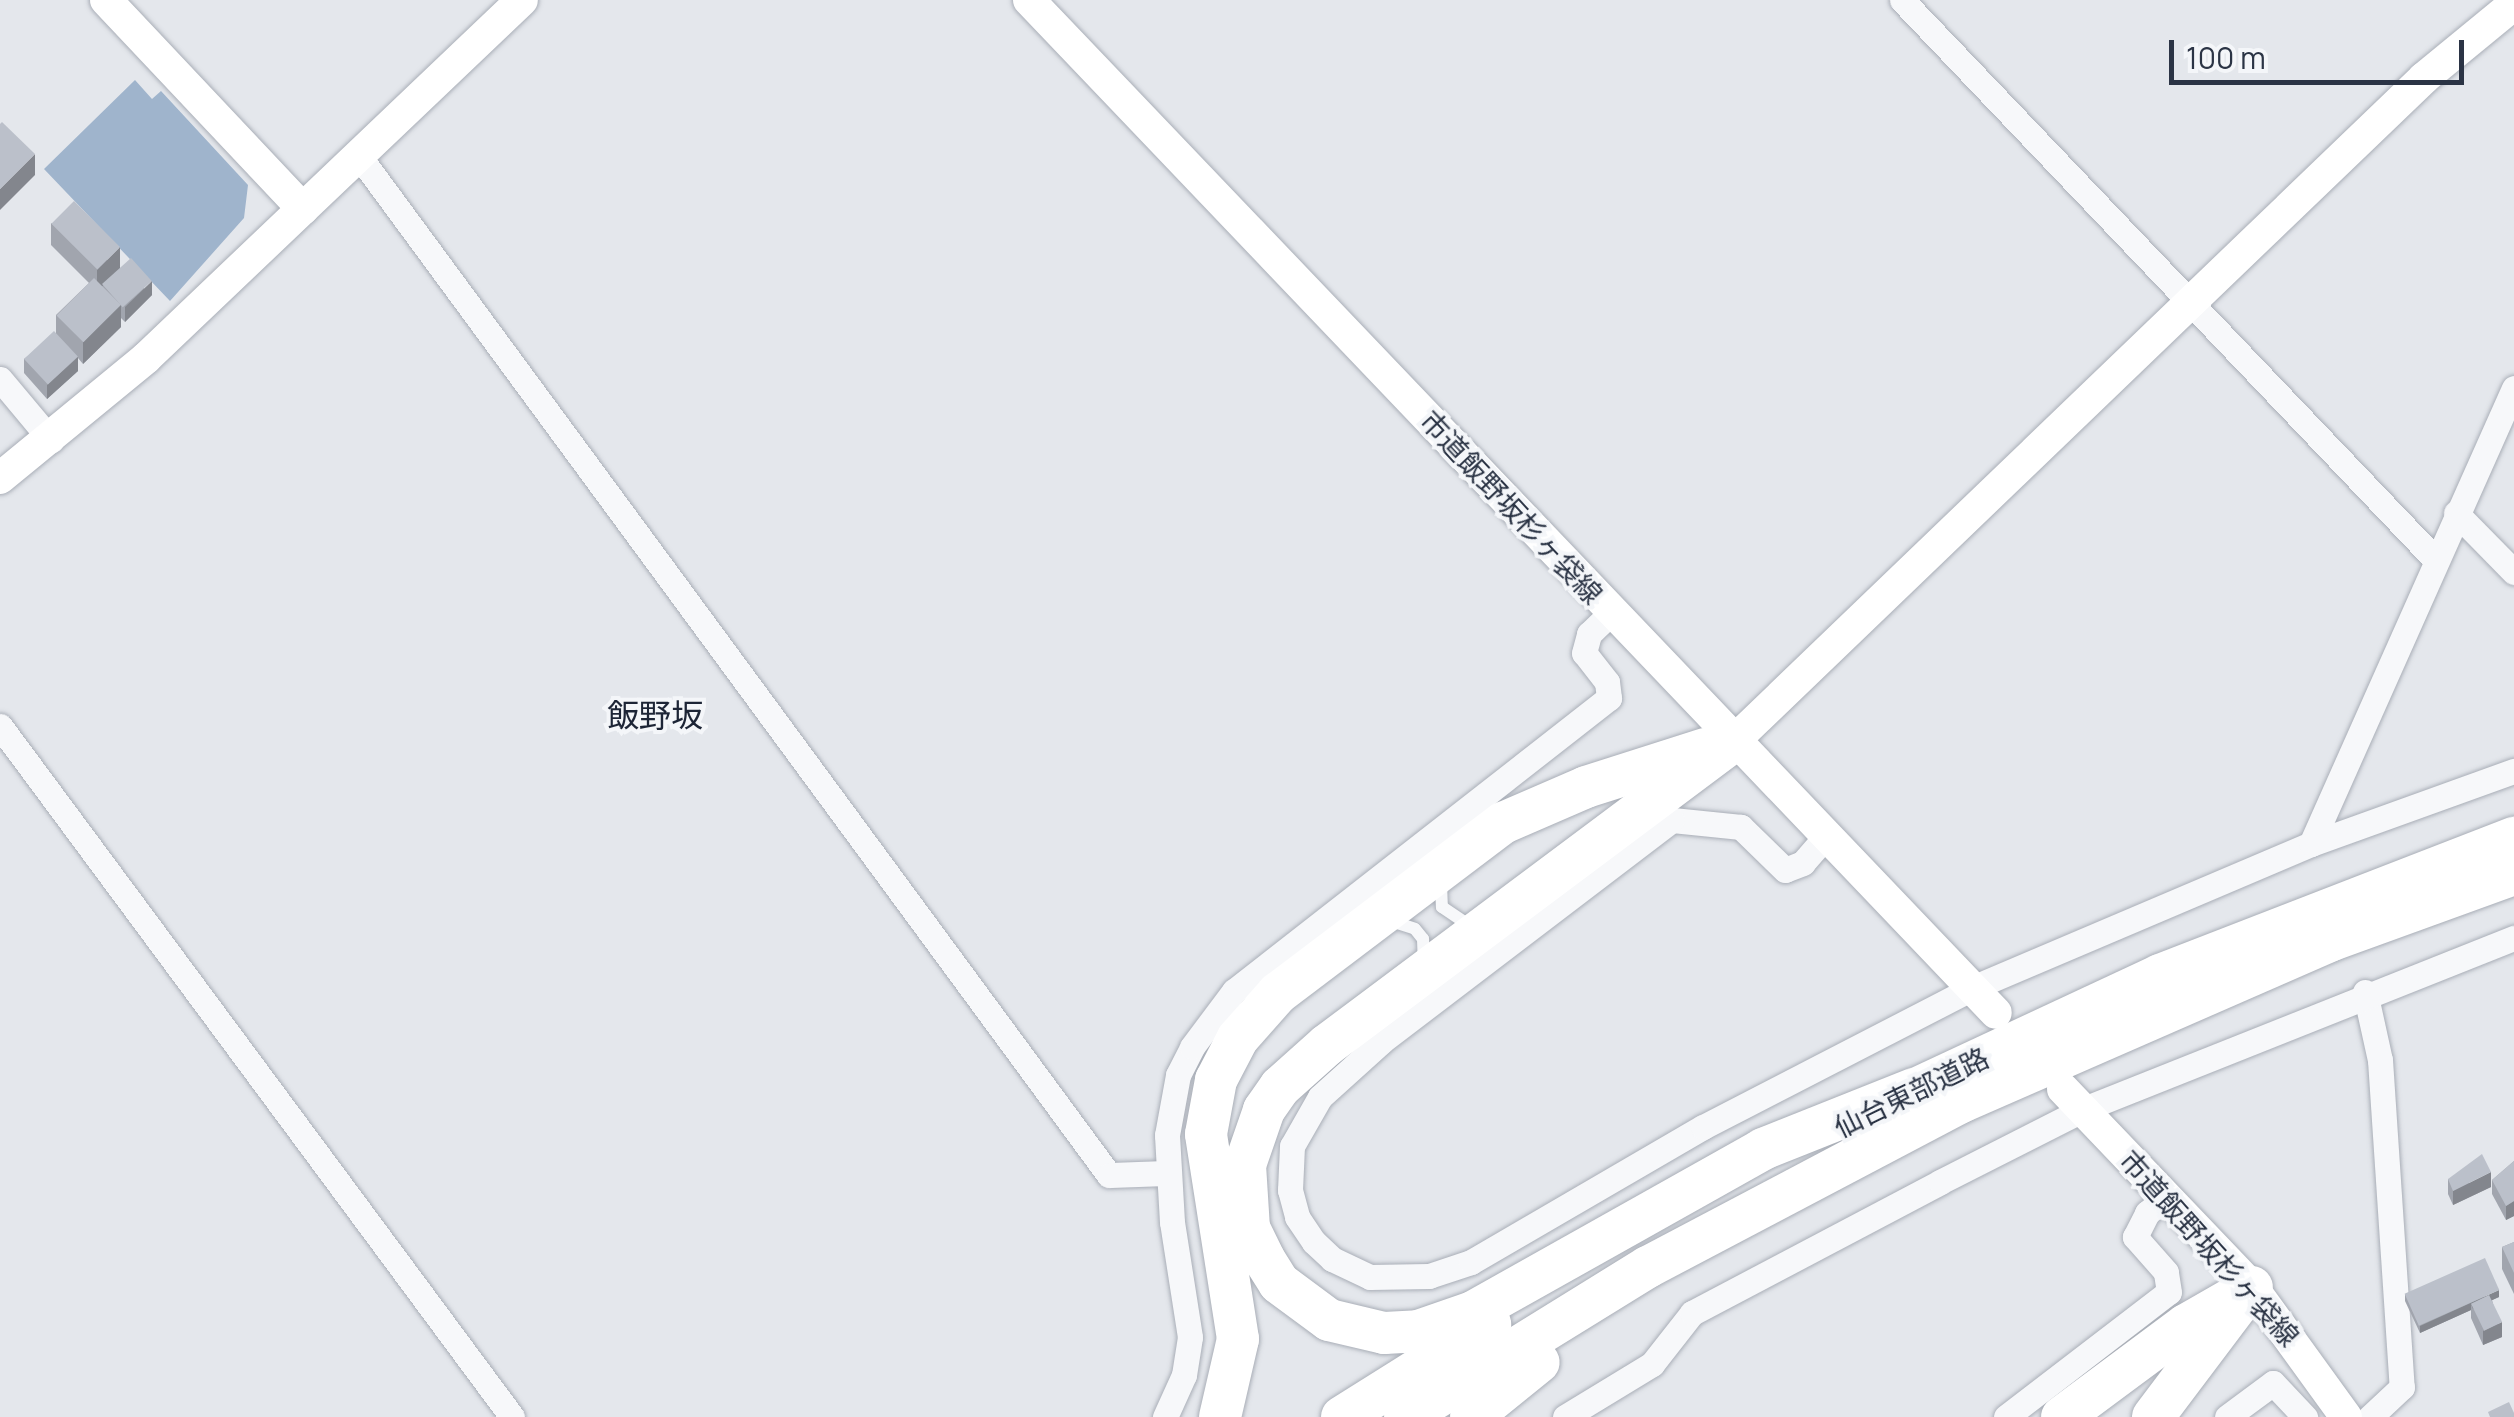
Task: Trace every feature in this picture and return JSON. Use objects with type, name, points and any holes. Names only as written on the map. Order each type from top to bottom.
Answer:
[{"type":"highway","points":[[1220,1417],[1238,1339],[1206,1164],[1216,1080],[1257,1014],[1492,830],[1540,805],[1736,738]]},
{"type":"highway","points":[[1736,738],[1418,978],[1280,1088],[1264,1110],[1245,1165],[1249,1228],[1279,1283],[1302,1304],[1357,1329],[1418,1331],[1474,1312],[1763,1149],[1914,1089]]},
{"type":"highway","name":"仙台東部道路","points":[[1342,1417],[1628,1242],[1914,1089],[2160,974],[2514,838]]},
{"type":"highway","name":"仙台東部道路","points":[[1406,1417],[1648,1268],[1961,1102],[2329,941],[2514,874]]},
{"type":"highway","points":[[1471,1417],[1540,1362],[1961,1102]]},
{"type":"highway","points":[[2062,1417],[2186,1324],[2252,1287]]},
{"type":"highway","points":[[2154,1417],[2252,1287]]},
{"type":"street","points":[[106,0],[303,209]]},
{"type":"street","points":[[0,478],[51,440],[303,209],[522,0]]},
{"type":"street","name":"市道飯野坂杉ヶ袋線","points":[[1030,0],[1996,1013]]},
{"type":"street","points":[[1902,0],[2434,558]]},
{"type":"street","points":[[1736,738],[2424,78],[2514,4]]},
{"type":"street","points":[[359,156],[1109,1175],[1167,1173]]},
{"type":"street","points":[[0,379],[51,440]]},
{"type":"street","points":[[2311,844],[2434,558],[2514,388]]},
{"type":"street","points":[[2456,513],[2514,572]]},
{"type":"street","points":[[1164,1417],[1184,1375],[1190,1337],[1167,1173],[1178,1075],[1221,1005],[1609,698],[1608,682],[1584,654],[1588,634],[1612,612]]},
{"type":"street","points":[[0,726],[512,1417]]},
{"type":"street","points":[[1827,835],[1803,862],[1784,870],[1742,827],[1672,820],[1381,1042],[1320,1097],[1292,1146],[1290,1190],[1297,1216],[1314,1242],[1332,1259],[1370,1277],[1429,1276],[1470,1262],[1703,1128],[1972,988],[2311,844],[2514,770]]},
{"type":"street","points":[[1566,1417],[1652,1364],[1692,1313],[2073,1099],[2514,938]]},
{"type":"street","points":[[2348,1416],[2402,1386],[2380,1060],[2365,992]]},
{"type":"street","name":"市道飯野坂杉ヶ袋線","points":[[2073,1099],[2252,1287],[2348,1416]]},
{"type":"street","points":[[2006,1417],[2169,1292],[2166,1272],[2136,1236],[2147,1213],[2167,1197]]},
{"type":"street","points":[[2227,1417],[2272,1383],[2305,1417]]},
{"type":"lane","points":[[1446,866],[1442,907],[1482,930]]},
{"type":"lane","points":[[1376,920],[1404,923],[1423,939],[1418,978]]},
{"type":"water","points":[[135,80],[152,99],[161,91],[248,185],[244,218],[170,301],[44,169]]},
{"type":"building","points":[[0,124],[35,154],[0,189]]},
{"type":"building","points":[[74,201],[120,247],[97,270],[51,224]]},
{"type":"building","points":[[131,258],[152,281],[123,307],[102,284]]},
{"type":"building","points":[[94,278],[121,305],[83,342],[57,315]]},
{"type":"building","points":[[54,331],[78,357],[48,385],[24,359]]},
{"type":"building","points":[[2482,1154],[2491,1172],[2453,1191],[2448,1179]]},
{"type":"building","points":[[2514,1161],[2514,1201],[2506,1206],[2492,1180]]},
{"type":"building","points":[[2514,1242],[2514,1273],[2502,1247]]},
{"type":"building","points":[[2485,1258],[2499,1290],[2419,1326],[2405,1294]]},
{"type":"building","points":[[2489,1295],[2502,1322],[2484,1331],[2471,1304]]},
{"type":"building","points":[[2509,1402],[2514,1417],[2490,1417],[2488,1412]]},
{"type":"district","name":"飯野坂","points":[[655,715]]}]
